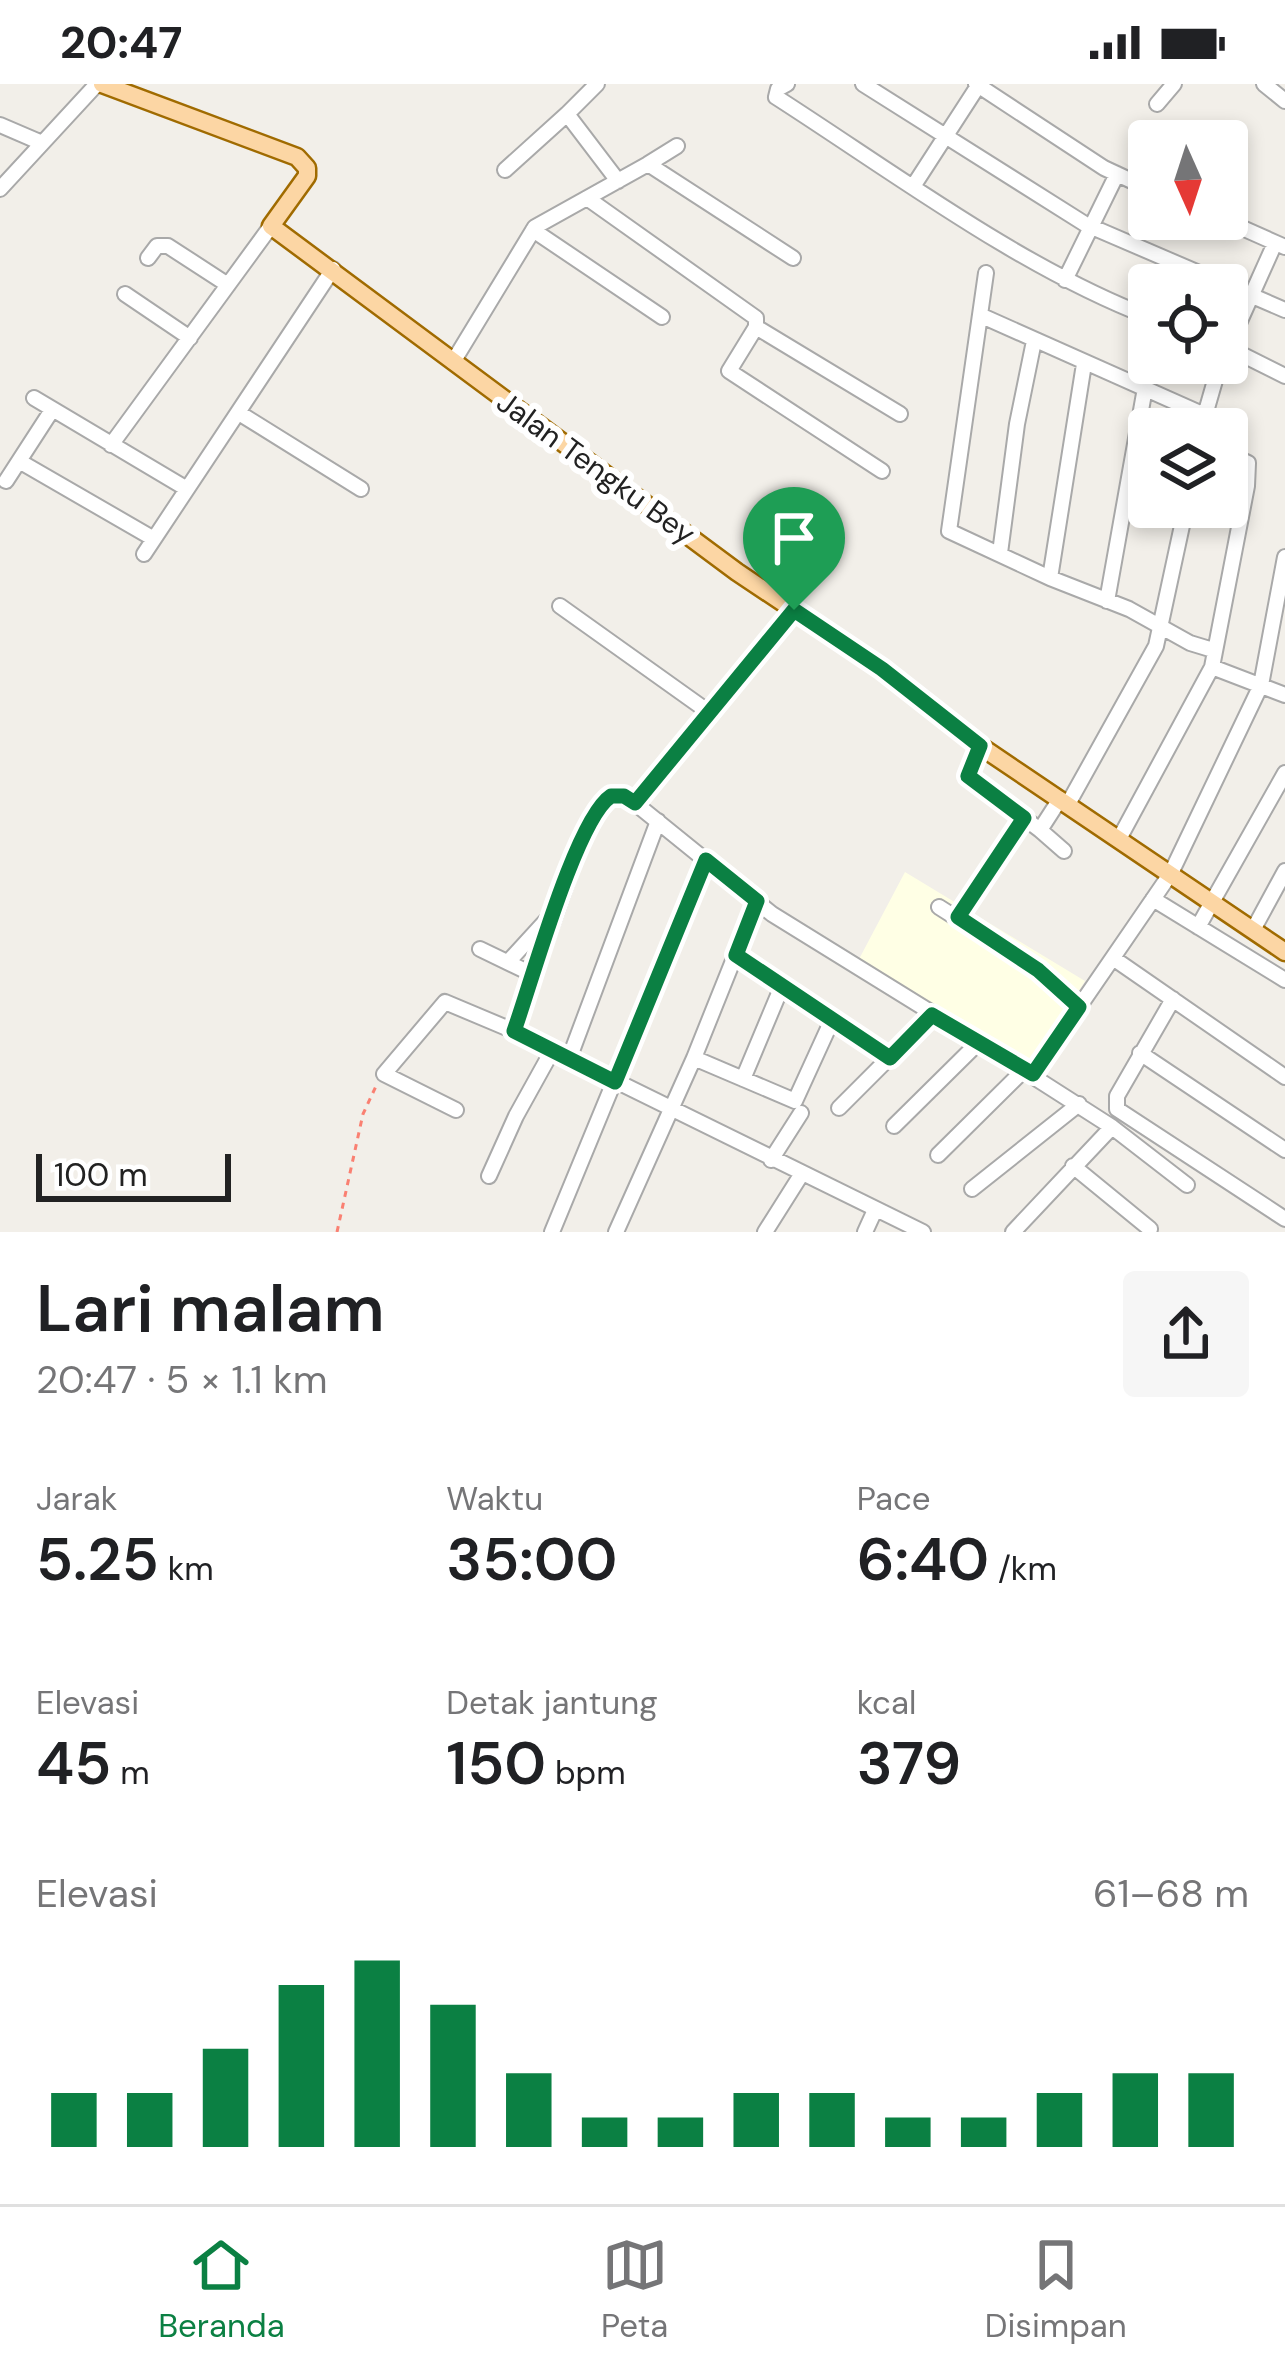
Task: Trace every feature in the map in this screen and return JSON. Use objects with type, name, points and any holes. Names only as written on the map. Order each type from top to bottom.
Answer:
[{"type":"main road","points":[[100,84],[298,157],[307,176],[271,226]]},
{"type":"main road","name":"Jalan Tengku Bey","points":[[271,226],[794,610],[882,669],[980,746],[1285,952]]},
{"type":"street","points":[[0,189],[100,84]]},
{"type":"street","points":[[505,170],[597,84]]},
{"type":"street","points":[[787,84],[776,97],[1085,293],[1128,309]]},
{"type":"street","points":[[863,84],[1092,227],[1285,310]]},
{"type":"street","points":[[1264,84],[1285,101]]},
{"type":"street","points":[[914,185],[977,85],[1128,179]]},
{"type":"street","points":[[1157,104],[1170,85]]},
{"type":"street","points":[[567,114],[618,181]]},
{"type":"street","points":[[0,125],[42,143]]},
{"type":"street","points":[[453,362],[533,230],[677,146]]},
{"type":"street","points":[[648,164],[793,258]]},
{"type":"street","points":[[1065,280],[1117,174]]},
{"type":"street","points":[[587,198],[756,318],[756,327],[729,371],[882,471]]},
{"type":"street","points":[[111,446],[271,226]]},
{"type":"street","points":[[533,230],[662,317]]},
{"type":"street","points":[[1248,231],[1280,245],[1248,302]]},
{"type":"street","points":[[148,258],[158,246],[168,245],[228,285]]},
{"type":"street","points":[[144,554],[333,269]]},
{"type":"street","points":[[986,273],[948,528],[1213,650]]},
{"type":"street","points":[[125,294],[190,338]]},
{"type":"street","points":[[982,316],[1145,388],[1179,408]]},
{"type":"street","points":[[756,327],[900,414]]},
{"type":"street","points":[[1000,553],[1017,424],[1034,341]]},
{"type":"street","points":[[1248,358],[1285,376]]},
{"type":"street","points":[[1050,578],[1084,364]]},
{"type":"street","points":[[1107,601],[1145,388]]},
{"type":"street","points":[[34,398],[187,489]]},
{"type":"street","points":[[6,481],[52,410]]},
{"type":"street","points":[[239,413],[361,489]]},
{"type":"street","points":[[19,461],[154,538]]},
{"type":"street","points":[[1040,830],[1064,802],[1162,630],[1182,528]]},
{"type":"street","points":[[1119,839],[1212,667],[1238,528]]},
{"type":"street","points":[[938,1155],[1029,1071],[1171,873],[1261,685],[1285,557]]},
{"type":"street","points":[[560,606],[710,713]]},
{"type":"street","points":[[635,803],[794,610]]},
{"type":"street","points":[[1212,667],[1285,694]]},
{"type":"street","points":[[980,746],[968,776],[1064,851]]},
{"type":"street","points":[[1198,927],[1285,772]]},
{"type":"street","points":[[514,1031],[555,910],[604,800],[617,795],[635,803],[757,901],[1079,1104],[1187,1185]]},
{"type":"street","points":[[958,917],[1024,818]]},
{"type":"street","points":[[569,1059],[658,821]]},
{"type":"street","points":[[552,1232],[706,860]]},
{"type":"street","points":[[1253,930],[1285,871]]},
{"type":"street","points":[[1153,899],[1285,980]]},
{"type":"street","points":[[616,1232],[757,901]]},
{"type":"street","points":[[939,907],[1038,970],[1079,1007]]},
{"type":"street","points":[[508,962],[555,910]]},
{"type":"street","points":[[481,949],[534,974]]},
{"type":"street","points":[[736,955],[890,1058]]},
{"type":"street","points":[[1113,958],[1285,1077]]},
{"type":"street","points":[[743,1079],[782,986]]},
{"type":"street","points":[[1173,999],[1117,1096],[1117,1109],[1285,1219]]},
{"type":"street","points":[[456,1110],[384,1074],[445,1002],[514,1031],[923,1232]]},
{"type":"street","points":[[839,1108],[932,1015]]},
{"type":"street","points":[[694,1058],[794,1101],[832,1020]]},
{"type":"street","points":[[894,1126],[979,1042]]},
{"type":"street","points":[[489,1176],[552,1051]]},
{"type":"street","points":[[1141,1053],[1285,1150]]},
{"type":"street","points":[[972,1189],[1079,1104]]},
{"type":"street","points":[[771,1160],[801,1113]]},
{"type":"street","points":[[1013,1232],[1112,1126]]},
{"type":"street","points":[[1073,1166],[1150,1229]]},
{"type":"street","points":[[765,1232],[801,1174]]},
{"type":"street","points":[[865,1232],[875,1210]]},
{"type":"path","points":[[338,1232],[363,1114],[384,1074]]},
{"type":"shaded area","points":[[905,872],[1085,981],[1031,1065],[858,961]]},
{"type":"route","points":[[794,610],[882,669],[980,746],[968,776],[1024,818],[958,917],[1038,970],[1079,1007],[1033,1074],[932,1015],[890,1058],[736,955],[757,901],[706,860],[615,1082],[514,1031],[555,910],[596,811],[611,796],[624,796],[635,803],[794,610]]}]
